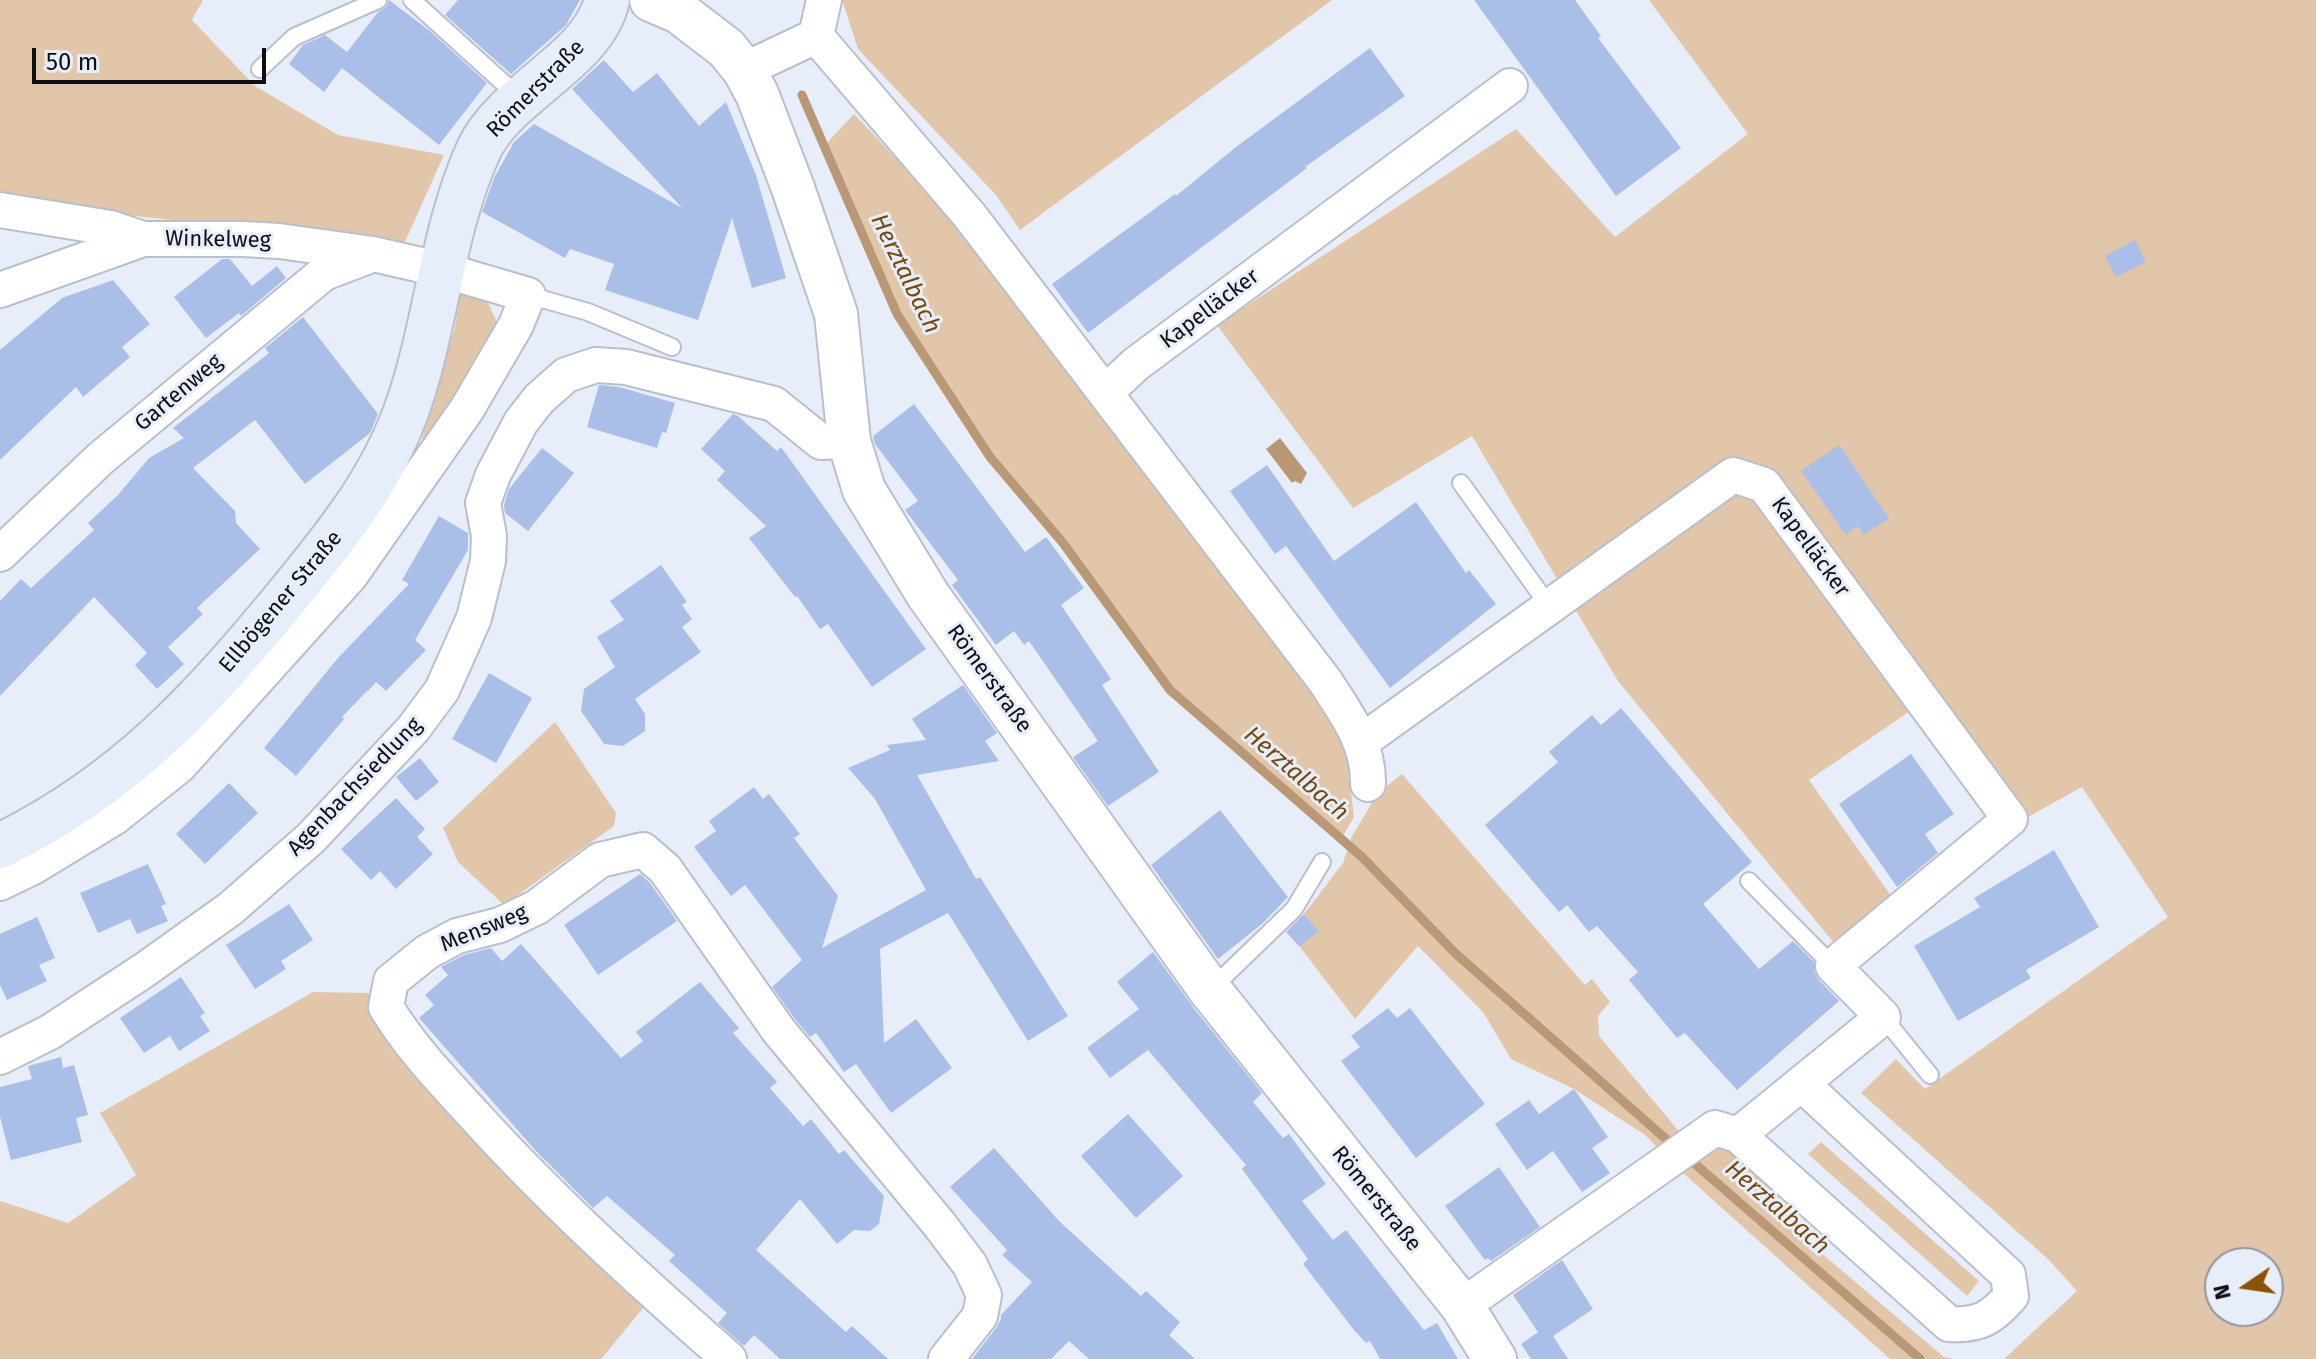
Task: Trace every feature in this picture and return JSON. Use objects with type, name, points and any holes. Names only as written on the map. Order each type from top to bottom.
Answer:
[{"type":"main road","name":"Römerstraße","points":[[443,270],[453,226],[480,148],[505,113],[592,33],[607,0]]},
{"type":"main road","name":"Ellbögener Straße","points":[[0,846],[97,789],[165,733],[240,653],[341,532],[374,480],[400,427],[431,328],[443,270]]},
{"type":"street","name":"Römerstraße","points":[[651,0],[687,10],[726,48],[744,70],[757,94],[782,156],[836,314],[849,441],[864,490],[928,595],[1210,990],[1462,1306],[1495,1359]]},
{"type":"street","points":[[816,36],[824,0]]},
{"type":"street","points":[[744,70],[816,36]]},
{"type":"street","points":[[816,36],[970,216],[1325,681],[1361,742],[1369,762],[1368,784]]},
{"type":"street","name":"Kapelläcker","points":[[1106,392],[1136,364],[1510,86]]},
{"type":"street","points":[[0,210],[110,228],[143,239]]},
{"type":"street","name":"Winkelweg","points":[[0,290],[143,239],[279,241],[373,254],[443,270]]},
{"type":"street","name":"Gartenweg","points":[[0,554],[101,458],[324,273],[373,254]]},
{"type":"street","points":[[0,883],[33,867],[115,817],[179,766],[350,576],[467,409],[516,325],[528,295],[443,270]]},
{"type":"street","name":"Agenbachsiedlung","points":[[0,1057],[50,1032],[230,909],[311,838],[413,729],[442,690],[474,618],[488,561],[489,536],[483,503],[493,475],[521,422],[539,399],[566,375],[596,365],[626,367],[774,404],[821,442],[849,441]]},
{"type":"street","name":"Kapelläcker","points":[[1361,742],[1733,475],[1764,485],[2010,819],[1833,966]]},
{"type":"street","name":"Mensweg","points":[[729,1359],[628,1271],[511,1156],[405,1038],[386,1007],[391,981],[427,952],[457,936],[500,925],[537,907],[600,860],[643,850],[665,869],[779,1031],[970,1265],[984,1295],[980,1316],[946,1359]]},
{"type":"street","points":[[1738,1135],[1883,1017],[1833,966]]},
{"type":"street","points":[[1462,1306],[1715,1128],[1738,1135],[1949,1324],[1967,1325],[1995,1315],[2011,1296],[2008,1275],[1802,1084]]},
{"type":"lane","points":[[260,69],[294,37],[378,0]]},
{"type":"lane","points":[[412,0],[522,99]]},
{"type":"lane","points":[[528,295],[588,312],[672,347]]},
{"type":"lane","points":[[1461,483],[1549,606]]},
{"type":"lane","points":[[1210,990],[1294,909],[1322,862]]},
{"type":"lane","points":[[1749,881],[1833,966]]},
{"type":"lane","points":[[1883,1017],[1930,1075]]},
{"type":"shaded area","points":[[0,0],[203,0],[192,20],[255,86],[338,135],[444,155],[404,244],[0,202]]},
{"type":"shaded area","points":[[842,0],[1332,0],[1020,230],[996,195],[858,49]]},
{"type":"shaded area","points":[[1649,0],[2316,0],[2316,1359],[2004,1359],[2077,1291],[2048,1259],[1861,1093],[1896,1059],[1925,1089],[2168,917],[2082,787],[2026,818],[1935,694],[1809,780],[1892,897],[1834,943],[1618,681],[1472,436],[1353,508],[1217,325],[1516,129],[1615,237],[1748,134]]},
{"type":"shaded area","points":[[854,114],[976,243],[1206,543],[1345,742],[1354,817],[1341,839],[1170,690],[1063,543],[990,457],[897,314],[825,145]]},
{"type":"shaded area","points":[[460,295],[486,298],[500,329],[419,449],[455,327]]},
{"type":"shaded area","points":[[1280,438],[1307,473],[1301,484],[1292,483],[1266,449]]},
{"type":"shaded area","points":[[555,722],[616,813],[614,826],[504,905],[458,862],[443,828]]},
{"type":"shaded area","points":[[1402,774],[1585,985],[1592,979],[1610,1002],[1598,1016],[1599,1036],[1688,1142],[1725,1142],[1783,1194],[1769,1209],[1944,1357],[1953,1359],[1890,1359],[1683,1173],[1645,1135],[1574,1089],[1511,1059],[1483,1012],[1418,946],[1355,1019],[1300,947],[1319,931],[1304,914],[1343,863],[1352,836],[1378,793]]},
{"type":"shaded area","points":[[313,992],[368,993],[419,1077],[644,1307],[601,1359],[0,1359],[0,1201],[68,1223],[136,1175],[100,1113]]},
{"type":"shaded area","points":[[1821,1142],[1979,1281],[1967,1296],[1808,1154]]},
{"type":"building","points":[[389,0],[430,31],[487,83],[439,145],[342,68],[324,92],[289,64],[303,45],[325,35],[347,52]]},
{"type":"building","points":[[458,0],[580,0],[566,25],[511,74],[445,15]]},
{"type":"building","points":[[1474,0],[1575,0],[1601,36],[1598,38],[1681,148],[1616,196]]},
{"type":"building","points":[[1370,48],[1405,96],[1305,167],[1088,333],[1052,284],[1176,196],[1236,147]]},
{"type":"building","points":[[604,60],[633,92],[657,73],[699,126],[726,102],[756,175],[786,278],[752,288],[732,218],[698,320],[605,290],[614,264],[570,249],[565,258],[482,212],[494,178],[514,142],[534,124],[682,208],[572,89]]},
{"type":"building","points":[[2135,240],[2146,262],[2116,277],[2105,256]]},
{"type":"building","points":[[222,259],[230,259],[252,286],[277,266],[286,278],[241,316],[239,313],[206,338],[174,297]]},
{"type":"building","points":[[113,280],[150,324],[122,347],[130,357],[83,397],[76,387],[0,460],[0,350],[62,298]]},
{"type":"building","points":[[303,317],[378,414],[370,433],[305,484],[255,420],[193,468],[235,511],[236,523],[260,549],[197,608],[203,614],[168,647],[184,664],[157,689],[135,665],[147,653],[94,597],[0,696],[0,601],[21,579],[31,588],[94,530],[88,523],[118,495],[149,458],[184,438],[173,428],[269,353],[265,348]]},
{"type":"building","points":[[599,385],[619,387],[675,403],[666,433],[662,432],[657,448],[587,427]]},
{"type":"building","points":[[914,404],[1025,552],[1046,537],[1084,588],[1061,605],[1111,679],[1102,685],[1159,772],[1108,806],[1073,757],[1098,741],[1029,641],[1024,645],[1014,631],[996,645],[952,585],[958,580],[905,510],[918,501],[875,444],[873,436]]},
{"type":"building","points":[[733,414],[777,451],[781,447],[926,649],[872,687],[828,624],[820,629],[749,538],[766,526],[717,480],[725,471],[701,449]]},
{"type":"building","points":[[1839,445],[1889,518],[1864,535],[1858,526],[1846,535],[1801,471]]},
{"type":"building","points":[[542,448],[574,473],[528,531],[505,513],[504,505],[509,489]]},
{"type":"building","points":[[1267,465],[1334,561],[1416,502],[1466,573],[1469,570],[1496,604],[1390,688],[1286,546],[1275,554],[1230,491]]},
{"type":"building","points":[[439,516],[468,533],[468,550],[415,640],[426,650],[386,691],[376,682],[366,690],[296,776],[264,748],[338,658],[409,584],[402,580]]},
{"type":"building","points":[[661,565],[687,602],[682,605],[692,619],[682,627],[701,652],[635,699],[645,714],[645,731],[623,746],[604,744],[581,711],[584,689],[615,667],[597,637],[624,620],[610,601]]},
{"type":"building","points":[[489,673],[532,698],[496,763],[452,739]]},
{"type":"building","points":[[963,685],[997,733],[985,741],[999,761],[917,775],[976,879],[980,877],[1068,1016],[1028,1041],[948,913],[880,949],[884,1043],[916,1019],[952,1068],[891,1113],[856,1064],[844,1072],[816,1033],[810,1037],[795,1019],[772,987],[802,960],[745,885],[731,896],[694,847],[716,831],[709,821],[754,787],[763,799],[769,794],[800,834],[794,838],[838,896],[822,948],[926,890],[875,799],[848,768],[890,750],[887,745],[926,740],[912,719]]},
{"type":"building","points":[[1621,708],[1752,862],[1703,904],[1759,969],[1793,941],[1814,962],[1818,979],[1839,1001],[1737,1090],[1685,1033],[1677,1038],[1629,980],[1638,972],[1597,926],[1589,932],[1567,905],[1559,912],[1485,825],[1558,762],[1549,752],[1592,715],[1601,725]]},
{"type":"building","points":[[1911,754],[1954,814],[1925,834],[1938,853],[1897,887],[1839,804]]},
{"type":"building","points":[[420,758],[439,782],[416,801],[396,777]]},
{"type":"building","points":[[229,783],[258,813],[205,864],[176,834]]},
{"type":"building","points":[[396,798],[425,829],[417,837],[433,854],[396,889],[380,871],[371,880],[341,849]]},
{"type":"building","points":[[1220,810],[1288,897],[1263,923],[1218,959],[1151,865]]},
{"type":"building","points":[[2054,850],[2099,927],[2026,970],[2031,978],[1958,1021],[1914,946],[1980,907],[1974,898]]},
{"type":"building","points":[[148,864],[166,904],[161,906],[168,921],[137,934],[130,919],[98,933],[80,893]]},
{"type":"building","points":[[640,874],[677,921],[598,975],[564,925]]},
{"type":"building","points":[[289,904],[313,940],[281,961],[286,969],[255,989],[226,945]]},
{"type":"building","points":[[1304,914],[1319,931],[1300,947],[1286,932]]},
{"type":"building","points":[[37,917],[55,958],[39,965],[47,981],[7,1000],[0,985],[0,934]]},
{"type":"building","points":[[521,944],[621,1058],[643,1041],[636,1032],[700,982],[739,1028],[733,1033],[777,1082],[770,1088],[803,1126],[811,1119],[839,1154],[844,1150],[884,1196],[879,1224],[870,1231],[854,1230],[837,1244],[800,1199],[756,1250],[846,1332],[852,1326],[888,1359],[780,1359],[754,1335],[744,1346],[718,1323],[727,1313],[669,1261],[675,1255],[607,1196],[593,1208],[536,1151],[419,1018],[434,1005],[425,995],[448,975],[441,967],[464,955],[491,948],[502,961]]},
{"type":"building","points":[[1153,952],[1262,1093],[1253,1102],[1283,1138],[1289,1134],[1326,1184],[1302,1201],[1333,1240],[1346,1230],[1424,1330],[1437,1323],[1458,1359],[1380,1359],[1370,1341],[1366,1343],[1354,1330],[1303,1264],[1308,1259],[1242,1169],[1246,1165],[1148,1050],[1110,1078],[1087,1048],[1139,1009],[1117,982]]},
{"type":"building","points":[[181,977],[205,1013],[200,1016],[210,1031],[179,1051],[170,1036],[144,1053],[120,1018]]},
{"type":"building","points":[[1388,1008],[1397,1018],[1410,1008],[1485,1104],[1416,1158],[1341,1061],[1360,1047],[1351,1036]]},
{"type":"building","points":[[61,1057],[63,1068],[74,1065],[88,1115],[76,1118],[82,1142],[11,1160],[0,1117],[0,1087],[32,1079],[28,1066]]},
{"type":"building","points":[[1574,1089],[1608,1137],[1592,1148],[1610,1173],[1582,1192],[1553,1151],[1527,1170],[1495,1124],[1529,1100],[1539,1114]]},
{"type":"building","points":[[1128,1114],[1183,1176],[1136,1218],[1081,1156]]},
{"type":"building","points":[[994,1148],[1060,1222],[1141,1296],[1146,1291],[1180,1322],[1169,1335],[1195,1359],[1089,1359],[1069,1341],[1051,1359],[972,1359],[996,1328],[1001,1315],[1032,1282],[1002,1255],[1007,1250],[950,1187]]},
{"type":"building","points":[[1499,1167],[1540,1227],[1491,1261],[1488,1258],[1485,1260],[1445,1206]]},
{"type":"building","points":[[1562,1260],[1593,1309],[1553,1336],[1568,1359],[1531,1359],[1521,1344],[1538,1332],[1513,1295]]},
{"type":"waterway","name":"Herztalbach","points":[[802,95],[897,314],[990,457],[1063,543],[1170,690],[1362,857],[1455,953],[1675,1147]]},
{"type":"waterway","name":"Herztalbach","points":[[1687,1157],[1920,1359]]}]
